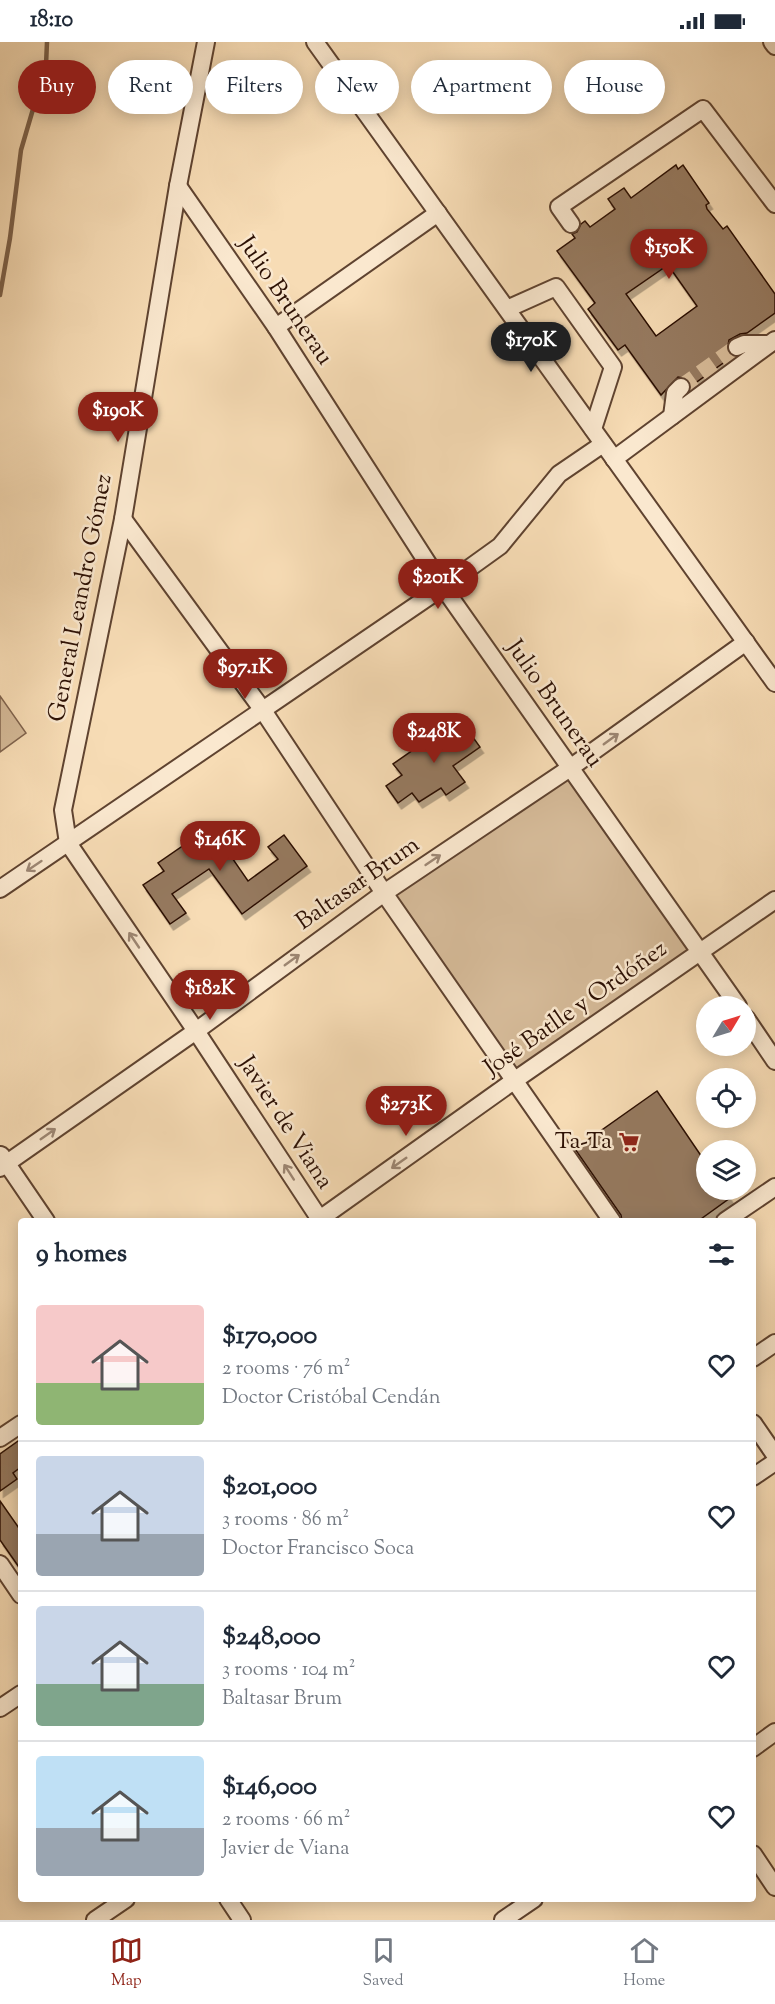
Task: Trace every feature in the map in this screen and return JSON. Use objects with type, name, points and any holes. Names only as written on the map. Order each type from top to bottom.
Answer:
[{"type":"street","name":"General Leandro Gómez","points":[[68,843],[63,810],[123,519],[178,186],[206,42]]},
{"type":"street","points":[[315,42],[775,683]]},
{"type":"street","points":[[772,42],[775,46]]},
{"type":"street","points":[[571,224],[559,207],[703,110],[775,204]]},
{"type":"street","name":"Julio Brunerau","points":[[178,186],[276,327],[443,587],[731,996]]},
{"type":"street","points":[[276,327],[438,213]]},
{"type":"street","points":[[507,309],[556,287],[601,349],[613,367],[593,429]]},
{"type":"street","points":[[737,346],[772,342]]},
{"type":"street","points":[[614,459],[772,342]]},
{"type":"street","points":[[672,416],[675,393],[681,387]]},
{"type":"street","points":[[0,889],[500,546],[559,474],[603,444]]},
{"type":"street","points":[[123,519],[262,709],[384,893],[610,1218]]},
{"type":"street","name":"Baltasar Brum","points":[[2,1162],[196,1031],[384,893],[570,768],[746,642]]},
{"type":"street","name":"Javier de Viana","points":[[68,843],[196,1031],[318,1218]]},
{"type":"street","name":"José Batlle y Ordóñez","points":[[322,1218],[515,1080],[775,900]]},
{"type":"street","points":[[756,1033],[775,1061]]},
{"type":"street","points":[[2,1162],[44,1218]]},
{"type":"street","points":[[729,1218],[775,1187]]},
{"type":"street","points":[[756,1356],[775,1343]]},
{"type":"street","points":[[0,1438],[18,1426]]},
{"type":"street","points":[[756,1427],[775,1455]]},
{"type":"street","points":[[756,1474],[775,1462]]},
{"type":"street","points":[[0,1564],[18,1591]]},
{"type":"street","points":[[0,1708],[18,1696]]},
{"type":"street","points":[[756,1746],[775,1732]]},
{"type":"street","points":[[756,1858],[775,1887]]},
{"type":"street","points":[[95,1920],[122,1902]]},
{"type":"street","points":[[230,1902],[242,1920]]},
{"type":"street","points":[[512,1912],[529,1902]]},
{"type":"shaded area","points":[[0,696],[26,733],[0,752]]},
{"type":"shaded area","points":[[569,774],[690,949],[515,1070],[393,897]]},
{"type":"building","points":[[676,165],[678,169],[683,165],[709,203],[706,205],[707,209],[723,229],[727,226],[775,294],[775,313],[747,333],[729,340],[727,351],[733,356],[691,386],[688,379],[678,377],[661,395],[625,345],[618,350],[588,309],[595,303],[557,251],[575,238],[572,234],[577,232],[585,221],[590,227],[615,209],[608,199],[624,188],[631,198]],"holes":[[[668,265],[697,306],[656,336],[626,294]]]},
{"type":"building","points":[[459,718],[480,747],[453,766],[465,782],[446,795],[441,788],[419,802],[412,793],[398,803],[386,786],[402,775],[393,764]]},
{"type":"building","points":[[216,823],[235,851],[230,855],[248,881],[278,859],[268,847],[284,835],[307,866],[242,914],[209,869],[172,894],[186,913],[170,924],[143,885],[164,871],[158,863]]},
{"type":"building","points":[[657,1091],[696,1148],[696,1200],[727,1200],[702,1218],[622,1218],[575,1149]]},
{"type":"building","points":[[18,1441],[18,1469],[13,1473],[17,1479],[0,1491],[0,1454]]},
{"type":"building","points":[[0,1501],[18,1527],[18,1566],[0,1540]]},
{"type":"waterway","points":[[0,295],[21,150],[46,65],[47,42]]},
{"type":"tunnel","points":[[681,387],[737,347]]},
{"type":"place","name":"Ta-Ta","points":[[629,1142]]}]
